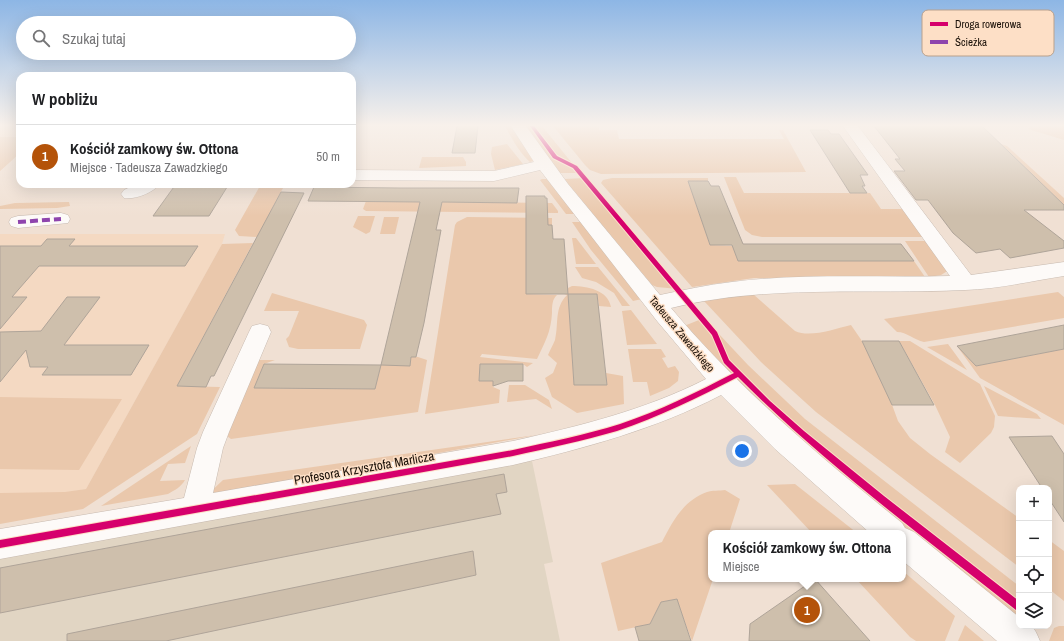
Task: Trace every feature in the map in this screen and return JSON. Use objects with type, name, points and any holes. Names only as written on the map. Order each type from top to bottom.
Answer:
[{"type":"street","name":"Tadeusza Zawadzkiego","points":[[539,156],[656,304],[724,382],[799,454],[888,530]]},
{"type":"street","points":[[872,156],[966,283]]},
{"type":"street","points":[[356,175],[494,176],[545,164]]},
{"type":"street","points":[[130,194],[143,188]]},
{"type":"street","points":[[18,222],[62,219]]},
{"type":"street","points":[[656,304],[690,295],[748,287],[989,282],[1064,269]]},
{"type":"street","points":[[195,509],[210,448],[260,332]]},
{"type":"street","name":"Profesora Krzysztofa Marlicza","points":[[0,544],[512,453],[591,435],[642,419],[678,405],[724,382]]},
{"type":"street","points":[[906,544],[1023,641]]},
{"type":"shaded area","points":[[0,156],[16,156],[16,157],[0,171]]},
{"type":"shaded area","points":[[0,156],[16,156],[16,157],[0,171]]},
{"type":"shaded area","points":[[491,156],[517,156],[523,164],[495,170]]},
{"type":"shaded area","points":[[524,156],[532,156],[533,161],[530,162]]},
{"type":"shaded area","points":[[546,156],[566,156],[580,173],[558,173]]},
{"type":"shaded area","points":[[578,156],[797,156],[806,172],[601,174],[590,170]]},
{"type":"shaded area","points":[[1013,156],[1018,156],[1064,198],[1064,205]]},
{"type":"shaded area","points":[[422,157],[463,157],[466,162],[466,166],[419,168]]},
{"type":"shaded area","points":[[724,177],[736,177],[744,193],[870,193],[881,209],[905,209],[926,237],[762,237],[752,235],[745,230]]},
{"type":"shaded area","points":[[584,178],[678,289],[657,287],[652,285],[564,179]]},
{"type":"shaded area","points":[[612,178],[708,178],[708,181],[688,181],[710,245],[733,246],[738,261],[914,261],[925,277],[754,278],[692,287],[601,183],[603,180]]},
{"type":"shaded area","points":[[549,179],[576,214],[566,214],[540,180]]},
{"type":"shaded area","points":[[259,188],[283,188],[257,237],[239,236],[235,230]]},
{"type":"shaded area","points":[[366,201],[552,203],[558,213],[366,211],[363,209]]},
{"type":"shaded area","points":[[69,202],[70,206],[57,208],[0,209],[0,206],[15,203]]},
{"type":"shaded area","points":[[358,216],[375,216],[370,232],[366,234],[353,227]]},
{"type":"shaded area","points":[[384,217],[399,217],[395,234],[380,234]]},
{"type":"shaded area","points":[[467,217],[552,218],[552,225],[526,225],[526,294],[557,295],[553,303],[549,331],[537,359],[482,354],[480,357],[533,363],[527,367],[523,364],[480,364],[479,381],[493,381],[493,387],[500,390],[499,403],[425,414],[455,225],[457,222]]},
{"type":"shaded area","points":[[572,222],[582,222],[642,299],[633,301],[591,250]]},
{"type":"shaded area","points":[[0,234],[225,234],[222,244],[86,489],[0,504]]},
{"type":"shaded area","points":[[572,238],[576,238],[596,264],[576,264]]},
{"type":"shaded area","points":[[905,241],[930,241],[949,270],[941,275],[929,277]]},
{"type":"shaded area","points":[[253,243],[177,386],[220,387],[197,434],[83,509],[0,524],[0,493],[65,492],[86,489],[222,244]]},
{"type":"shaded area","points":[[575,267],[598,267],[630,306],[622,306],[614,293],[596,282],[582,278]]},
{"type":"shaded area","points":[[572,286],[596,290],[606,297],[611,307],[599,306],[597,294],[568,294],[574,384],[607,385],[606,373],[623,376],[624,404],[577,413],[552,397],[545,378],[553,373],[557,363],[548,355],[555,340],[560,305],[567,295],[564,294],[568,288]]},
{"type":"shaded area","points":[[1058,292],[1064,297],[1064,318],[924,342],[904,333],[897,332],[884,319]]},
{"type":"shaded area","points":[[272,293],[364,320],[367,325],[360,349],[298,349],[289,347],[286,339],[289,336],[299,311],[264,311]]},
{"type":"shaded area","points":[[753,294],[795,331],[801,333],[808,334],[822,332],[851,325],[862,341],[887,391],[898,421],[910,438],[1016,516],[1016,565],[816,412],[761,362],[704,301]]},
{"type":"shaded area","points":[[631,310],[657,344],[627,345],[622,311]]},
{"type":"shaded area","points":[[704,318],[748,365],[805,419],[1016,584],[1016,620],[880,510],[759,406],[684,326]]},
{"type":"shaded area","points":[[899,341],[910,341],[980,384],[995,416],[994,427],[991,433],[960,463],[945,452],[950,437],[935,405]]},
{"type":"shaded area","points":[[948,344],[967,370],[927,347]]},
{"type":"shaded area","points":[[957,346],[976,366],[1064,349],[1064,425],[980,378]]},
{"type":"shaded area","points":[[628,349],[661,349],[666,357],[662,358],[668,368],[675,366],[679,372],[678,381],[669,388],[650,396],[647,382],[633,382]]},
{"type":"shaded area","points":[[411,357],[418,357],[427,360],[418,412],[231,439],[227,436],[252,360],[275,360],[264,364],[255,388],[375,389],[381,365],[409,365]]},
{"type":"shaded area","points":[[509,385],[525,385],[549,400],[552,409],[536,399],[507,402]]},
{"type":"shaded area","points":[[984,386],[1037,414],[1041,419],[998,416]]},
{"type":"shaded area","points":[[0,397],[122,399],[79,470],[0,469]]},
{"type":"shaded area","points":[[536,435],[206,496],[223,480]]},
{"type":"shaded area","points":[[191,446],[185,463],[168,464],[160,481],[185,480],[182,485],[175,490],[168,494],[101,506]]},
{"type":"shaded area","points":[[532,461],[553,562],[544,564],[560,641],[0,641],[0,555]]},
{"type":"shaded area","points":[[795,484],[853,530],[809,530],[767,485]]},
{"type":"shaded area","points":[[725,490],[740,499],[730,530],[708,530],[708,582],[712,582],[692,641],[676,599],[661,602],[650,624],[618,631],[601,563],[662,542],[670,527],[685,506],[692,500],[711,491]]},
{"type":"shaded area","points":[[1052,542],[1064,551],[1064,601],[1052,591]]},
{"type":"shaded area","points":[[906,574],[955,616],[945,641],[916,641],[910,637],[859,582],[906,582]]},
{"type":"shaded area","points":[[965,625],[984,641],[958,641]]},
{"type":"shaded area","points":[[1064,626],[1064,641],[1049,641],[1054,628]]},
{"type":"building","points":[[826,156],[854,156],[868,175],[860,175],[865,186],[862,186],[867,193],[850,193]]},
{"type":"building","points":[[898,156],[1013,156],[1064,205],[1064,210],[1024,210],[1064,241],[1064,248],[1010,258],[1000,249],[976,253],[953,233],[928,200],[916,200],[894,171],[905,171],[895,159],[900,159]]},
{"type":"building","points":[[688,181],[708,181],[711,186],[719,186],[743,244],[901,244],[914,261],[738,261],[732,245],[710,245]]},
{"type":"building","points":[[173,188],[226,188],[209,216],[153,216]]},
{"type":"building","points":[[314,188],[519,188],[517,203],[442,202],[436,230],[441,230],[424,323],[416,357],[411,357],[410,366],[381,365],[420,202],[308,201]]},
{"type":"building","points":[[281,192],[304,193],[214,376],[211,376],[206,387],[177,386]]},
{"type":"building","points":[[526,196],[545,196],[545,198],[547,198],[548,225],[552,225],[553,239],[564,239],[568,294],[526,294]]},
{"type":"building","points":[[47,239],[75,239],[69,246],[198,246],[185,266],[39,266],[12,297],[27,297],[0,329],[0,246],[41,246]]},
{"type":"building","points":[[568,294],[597,294],[607,385],[574,385]]},
{"type":"building","points":[[67,297],[100,297],[64,345],[149,345],[131,375],[42,375],[48,367],[30,367],[26,350],[0,382],[0,332],[41,331]]},
{"type":"building","points":[[1064,325],[1064,349],[976,366],[957,346]]},
{"type":"building","points":[[862,341],[899,341],[934,405],[892,405]]},
{"type":"building","points":[[264,364],[381,365],[375,389],[254,388]]},
{"type":"building","points":[[480,364],[523,364],[523,381],[508,381],[493,386],[493,381],[479,381]]},
{"type":"building","points":[[1052,436],[1064,454],[1064,522],[1052,504],[1052,485],[1040,485],[1009,437]]},
{"type":"building","points":[[504,474],[507,492],[496,494],[501,514],[0,613],[0,568]]},
{"type":"building","points":[[473,551],[476,575],[166,641],[67,641],[67,634]]},
{"type":"building","points":[[811,582],[818,582],[870,641],[749,641],[750,624]]},
{"type":"building","points":[[677,599],[691,641],[639,641],[635,627],[650,624],[661,602]]},
{"type":"marked path","points":[[18,222],[61,219]]},
{"type":"cycle path","points":[[554,156],[575,167],[715,334],[726,361],[768,403],[801,433],[881,499],[1016,605]]},
{"type":"cycle path","points":[[0,544],[513,453],[566,441],[606,431],[650,416],[739,374]]},
{"type":"place","name":"Kościół zamkowy św. Ottona","points":[[807,610]]}]
